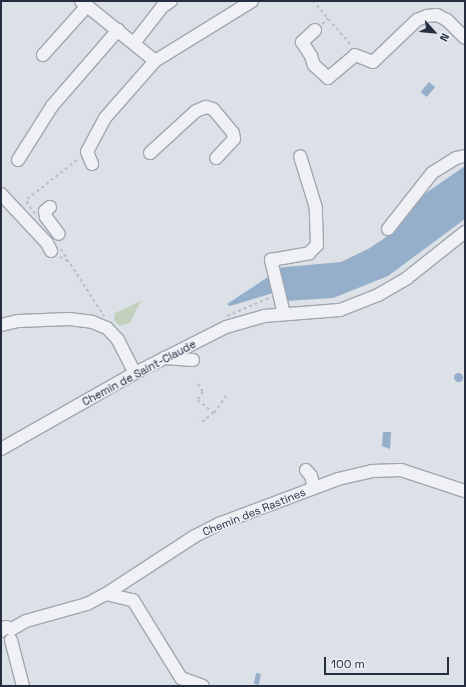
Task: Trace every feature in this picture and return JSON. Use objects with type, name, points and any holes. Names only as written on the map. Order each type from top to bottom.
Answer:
[{"type":"street","points":[[134,43],[162,7],[171,1]]},
{"type":"street","points":[[92,164],[87,152],[105,118],[155,61],[252,1]]},
{"type":"street","points":[[43,55],[84,4],[155,61]]},
{"type":"street","points":[[315,30],[302,42],[311,56],[314,65],[328,78],[355,55],[373,62],[417,20],[427,16],[437,15],[447,20],[465,38]]},
{"type":"street","points":[[18,160],[52,106],[118,30]]},
{"type":"street","points":[[150,153],[196,111],[206,107],[213,109],[233,133],[234,139],[216,158]]},
{"type":"street","points":[[284,314],[282,302],[272,270],[271,260],[276,257],[309,253],[317,245],[316,208],[300,156]]},
{"type":"street","points":[[388,229],[432,173],[456,158],[465,156]]},
{"type":"street","points":[[1,194],[47,243],[50,251]]},
{"type":"street","points":[[50,207],[45,211],[46,217],[59,234]]},
{"type":"street","name":"Chemin de Saint-Claude","points":[[1,449],[163,358],[240,322],[284,314],[340,310],[378,295],[408,278],[465,232]]},
{"type":"street","points":[[1,325],[19,321],[69,319],[92,322],[107,328],[118,340],[135,373]]},
{"type":"street","points":[[163,358],[193,362],[199,353],[200,341]]},
{"type":"street","points":[[306,470],[311,476],[314,488]]},
{"type":"street","name":"Chemin des Rastines","points":[[6,634],[26,621],[87,604],[106,594],[195,536],[221,523],[338,479],[372,471],[401,470],[465,491]]},
{"type":"street","points":[[106,594],[133,600],[181,678],[203,686]]},
{"type":"street","points":[[6,634],[23,686]]},
{"type":"path","points":[[313,1],[361,57]]},
{"type":"path","points":[[50,251],[70,263],[106,318],[107,328]]},
{"type":"path","points":[[198,384],[203,392],[198,400],[214,413]]},
{"type":"path","points":[[200,424],[214,413],[226,396]]},
{"type":"green space","points":[[141,301],[130,323],[120,326],[114,320],[115,313]]},
{"type":"water","points":[[429,82],[435,87],[427,97],[421,92]]},
{"type":"water","points":[[465,166],[465,219],[388,276],[333,298],[286,301],[273,293],[230,306],[227,304],[268,277],[275,268],[341,262],[368,249],[385,238],[426,193]]},
{"type":"water","points":[[456,373],[460,373],[462,377],[460,381],[456,381],[454,379],[454,375]]},
{"type":"water","points":[[383,432],[391,432],[390,449],[382,446]]},
{"type":"water","points":[[256,673],[261,674],[259,685],[254,684]]}]
